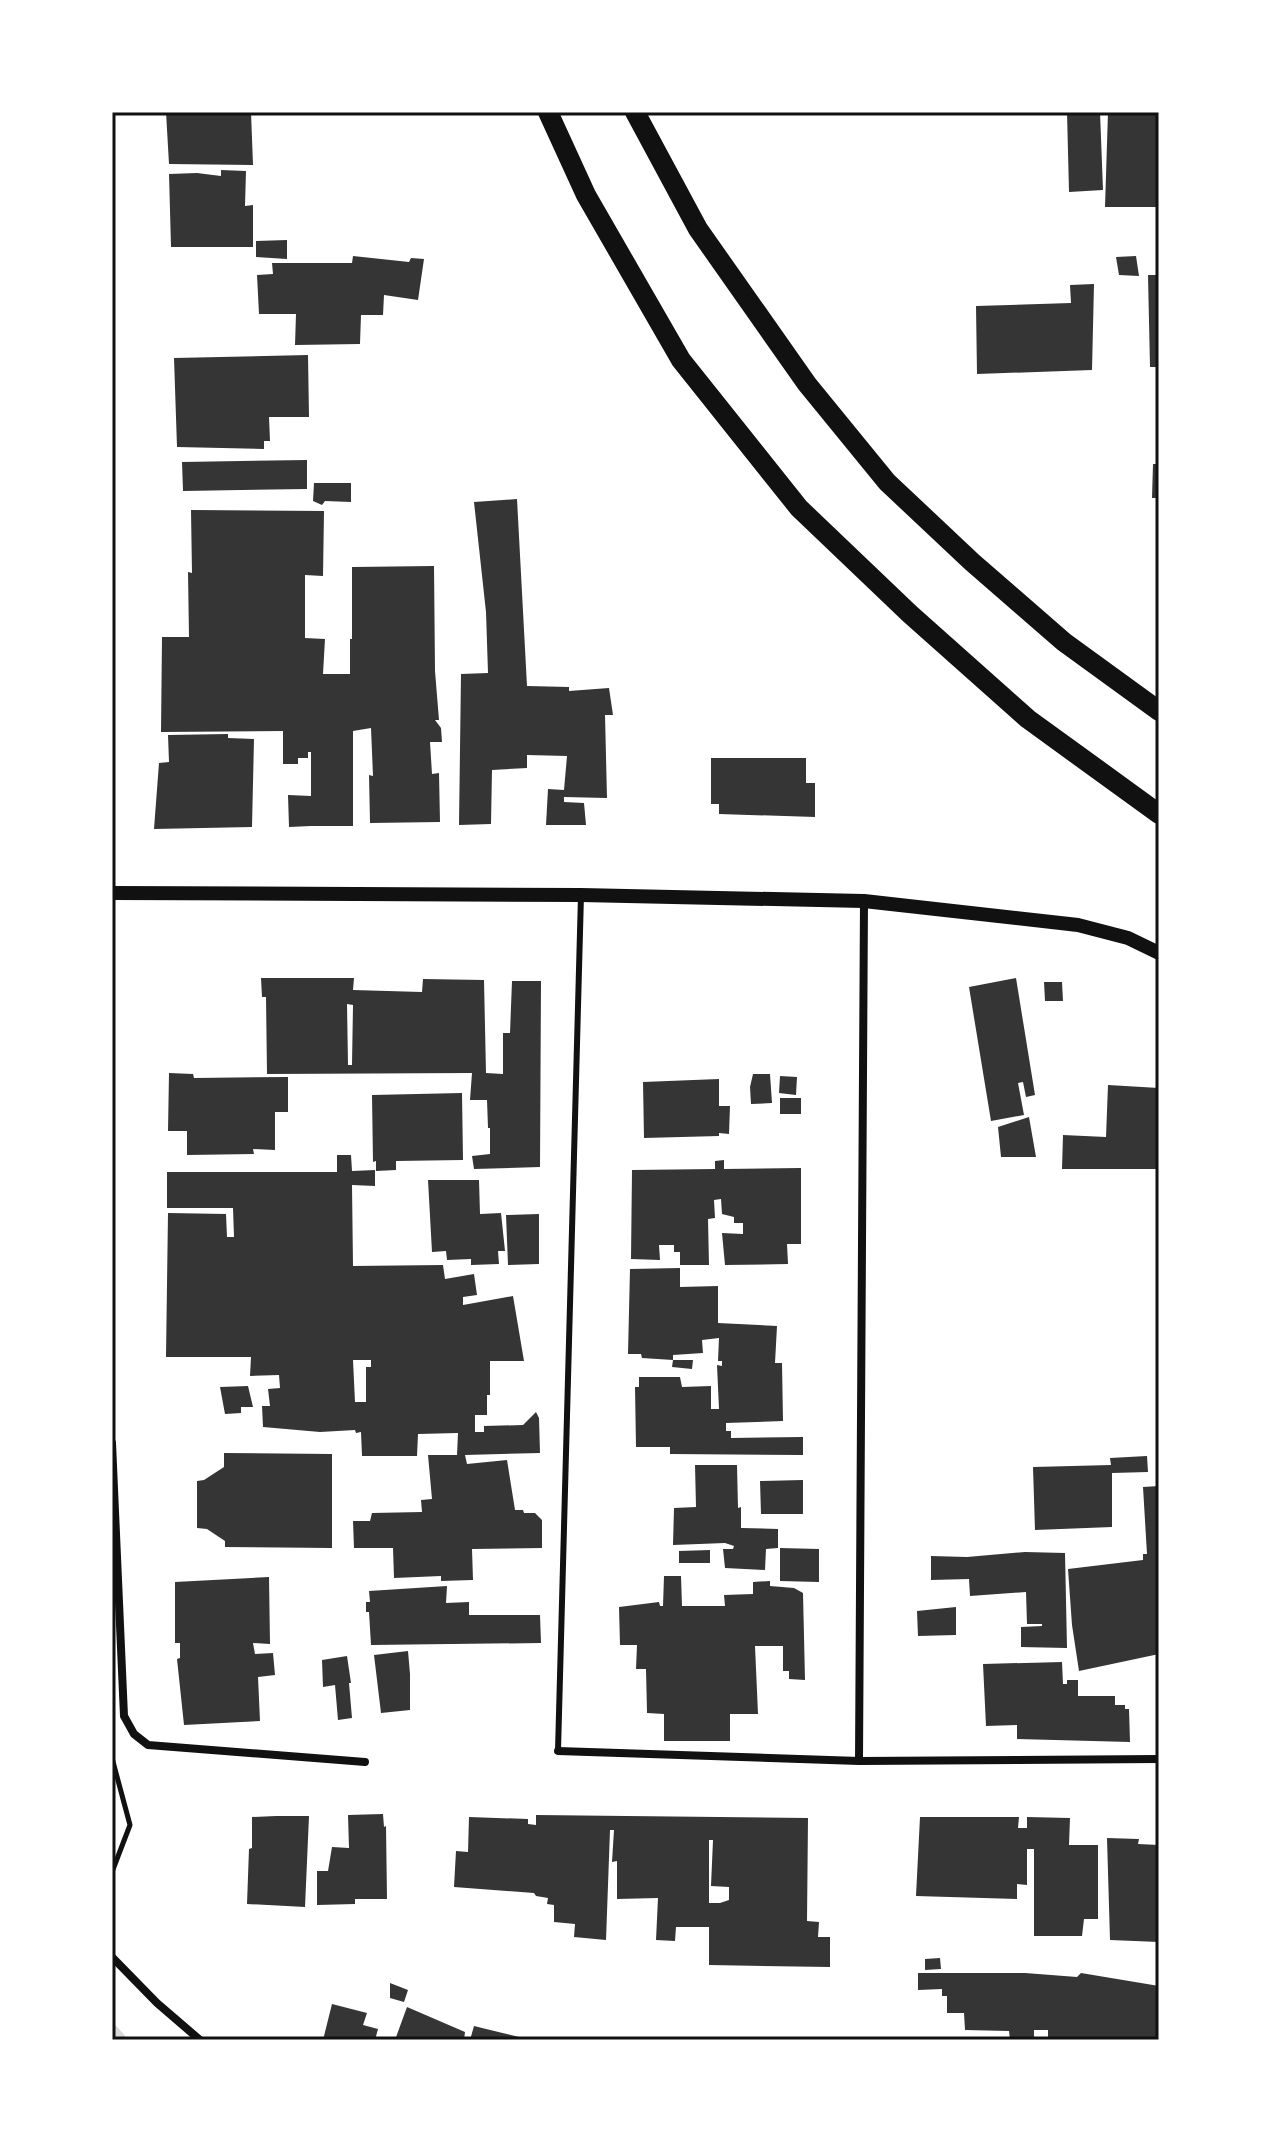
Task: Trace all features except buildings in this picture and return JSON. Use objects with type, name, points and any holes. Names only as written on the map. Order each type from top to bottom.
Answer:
[{"type":"main road","points":[[548,112],[586,195],[681,360],[799,508],[910,614],[1028,719],[1159,814]]},
{"type":"main road","points":[[635,112],[698,229],[807,384],[887,482],[1064,642],[1159,711]]},
{"type":"street","points":[[112,893],[581,895],[864,901],[1078,925],[1128,938],[1159,953]]},
{"type":"street","points":[[859,1761],[864,901]]},
{"type":"street","points":[[112,1443],[124,1716],[134,1734],[148,1745],[365,1762]]},
{"type":"street","points":[[558,1751],[859,1761],[1159,1759]]},
{"type":"street","points":[[112,1957],[157,2003],[200,2040]]},
{"type":"lane","points":[[558,1751],[581,895]]},
{"type":"path","points":[[112,1758],[130,1825],[112,1872]]},
{"type":"waterway","points":[[112,2033],[118,2040]]}]
